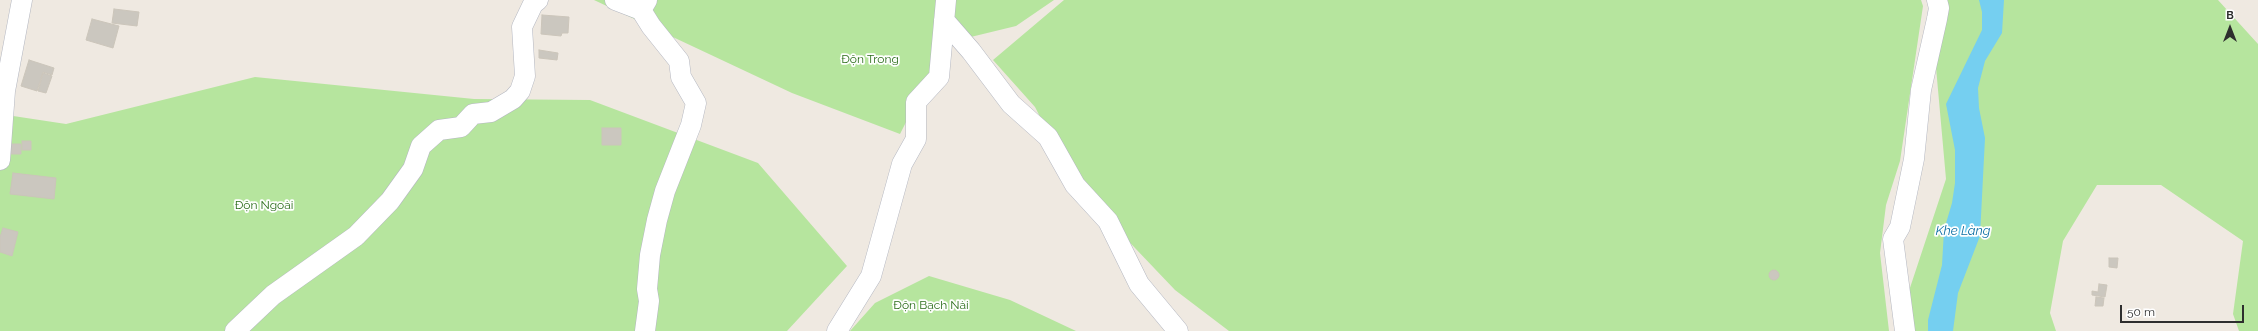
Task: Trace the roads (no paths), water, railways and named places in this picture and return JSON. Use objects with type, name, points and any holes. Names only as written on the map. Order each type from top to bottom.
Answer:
[{"type":"street","points":[[0,160],[5,91],[22,0]]},
{"type":"street","points":[[235,331],[273,295],[361,231],[390,201],[413,169],[421,146],[439,130],[461,127],[473,114],[491,112],[513,99],[520,91],[526,76],[522,27],[533,4],[538,0]]},
{"type":"street","points":[[615,0],[644,5],[651,26],[679,61],[681,77],[696,103],[691,125],[665,191],[657,220],[650,255],[647,289],[649,301],[645,331]]},
{"type":"street","points":[[837,331],[871,276],[902,164],[916,139],[916,102],[938,78],[946,0]]},
{"type":"street","points":[[1905,331],[1893,239],[1900,227],[1914,159],[1921,90],[1939,8],[1937,0]]},
{"type":"street","points":[[944,20],[971,51],[1012,104],[1048,137],[1075,186],[1108,221],[1139,284],[1178,331]]},
{"type":"water","name":"Khe Làng","points":[[1979,0],[2004,0],[2002,33],[1985,61],[1978,88],[1979,108],[1985,138],[1980,236],[1958,293],[1953,331],[1928,331],[1928,320],[1942,265],[1944,230],[1952,203],[1955,183],[1955,150],[1946,104],[1982,30],[1982,12]]},
{"type":"park label","name":"Độn Trong","points":[[870,59]]},
{"type":"park label","name":"Độn Ngoài","points":[[264,205]]},
{"type":"park label","name":"Độn Bạch Nài","points":[[931,305]]}]
